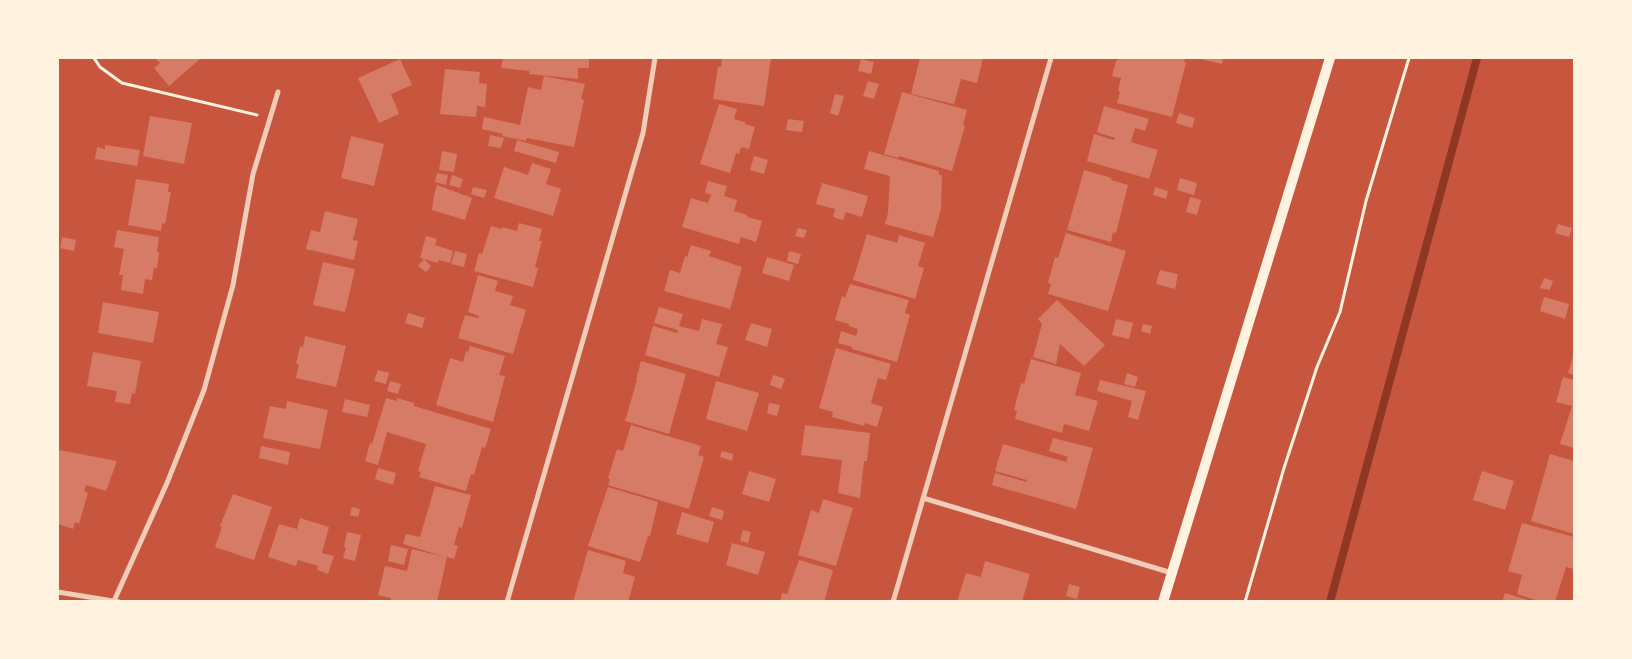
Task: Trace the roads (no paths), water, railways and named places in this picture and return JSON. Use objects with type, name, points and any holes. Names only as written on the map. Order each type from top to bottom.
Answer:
[{"type":"main road","points":[[1163,602],[1330,58]]},
{"type":"street","points":[[508,602],[643,133],[655,58]]},
{"type":"street","points":[[892,602],[1051,58]]},
{"type":"street","points":[[58,592],[116,601],[167,483],[204,390],[233,285],[253,174],[278,92]]},
{"type":"street","points":[[923,498],[1172,573]]},
{"type":"waterway","points":[[1330,602],[1477,58]]}]
